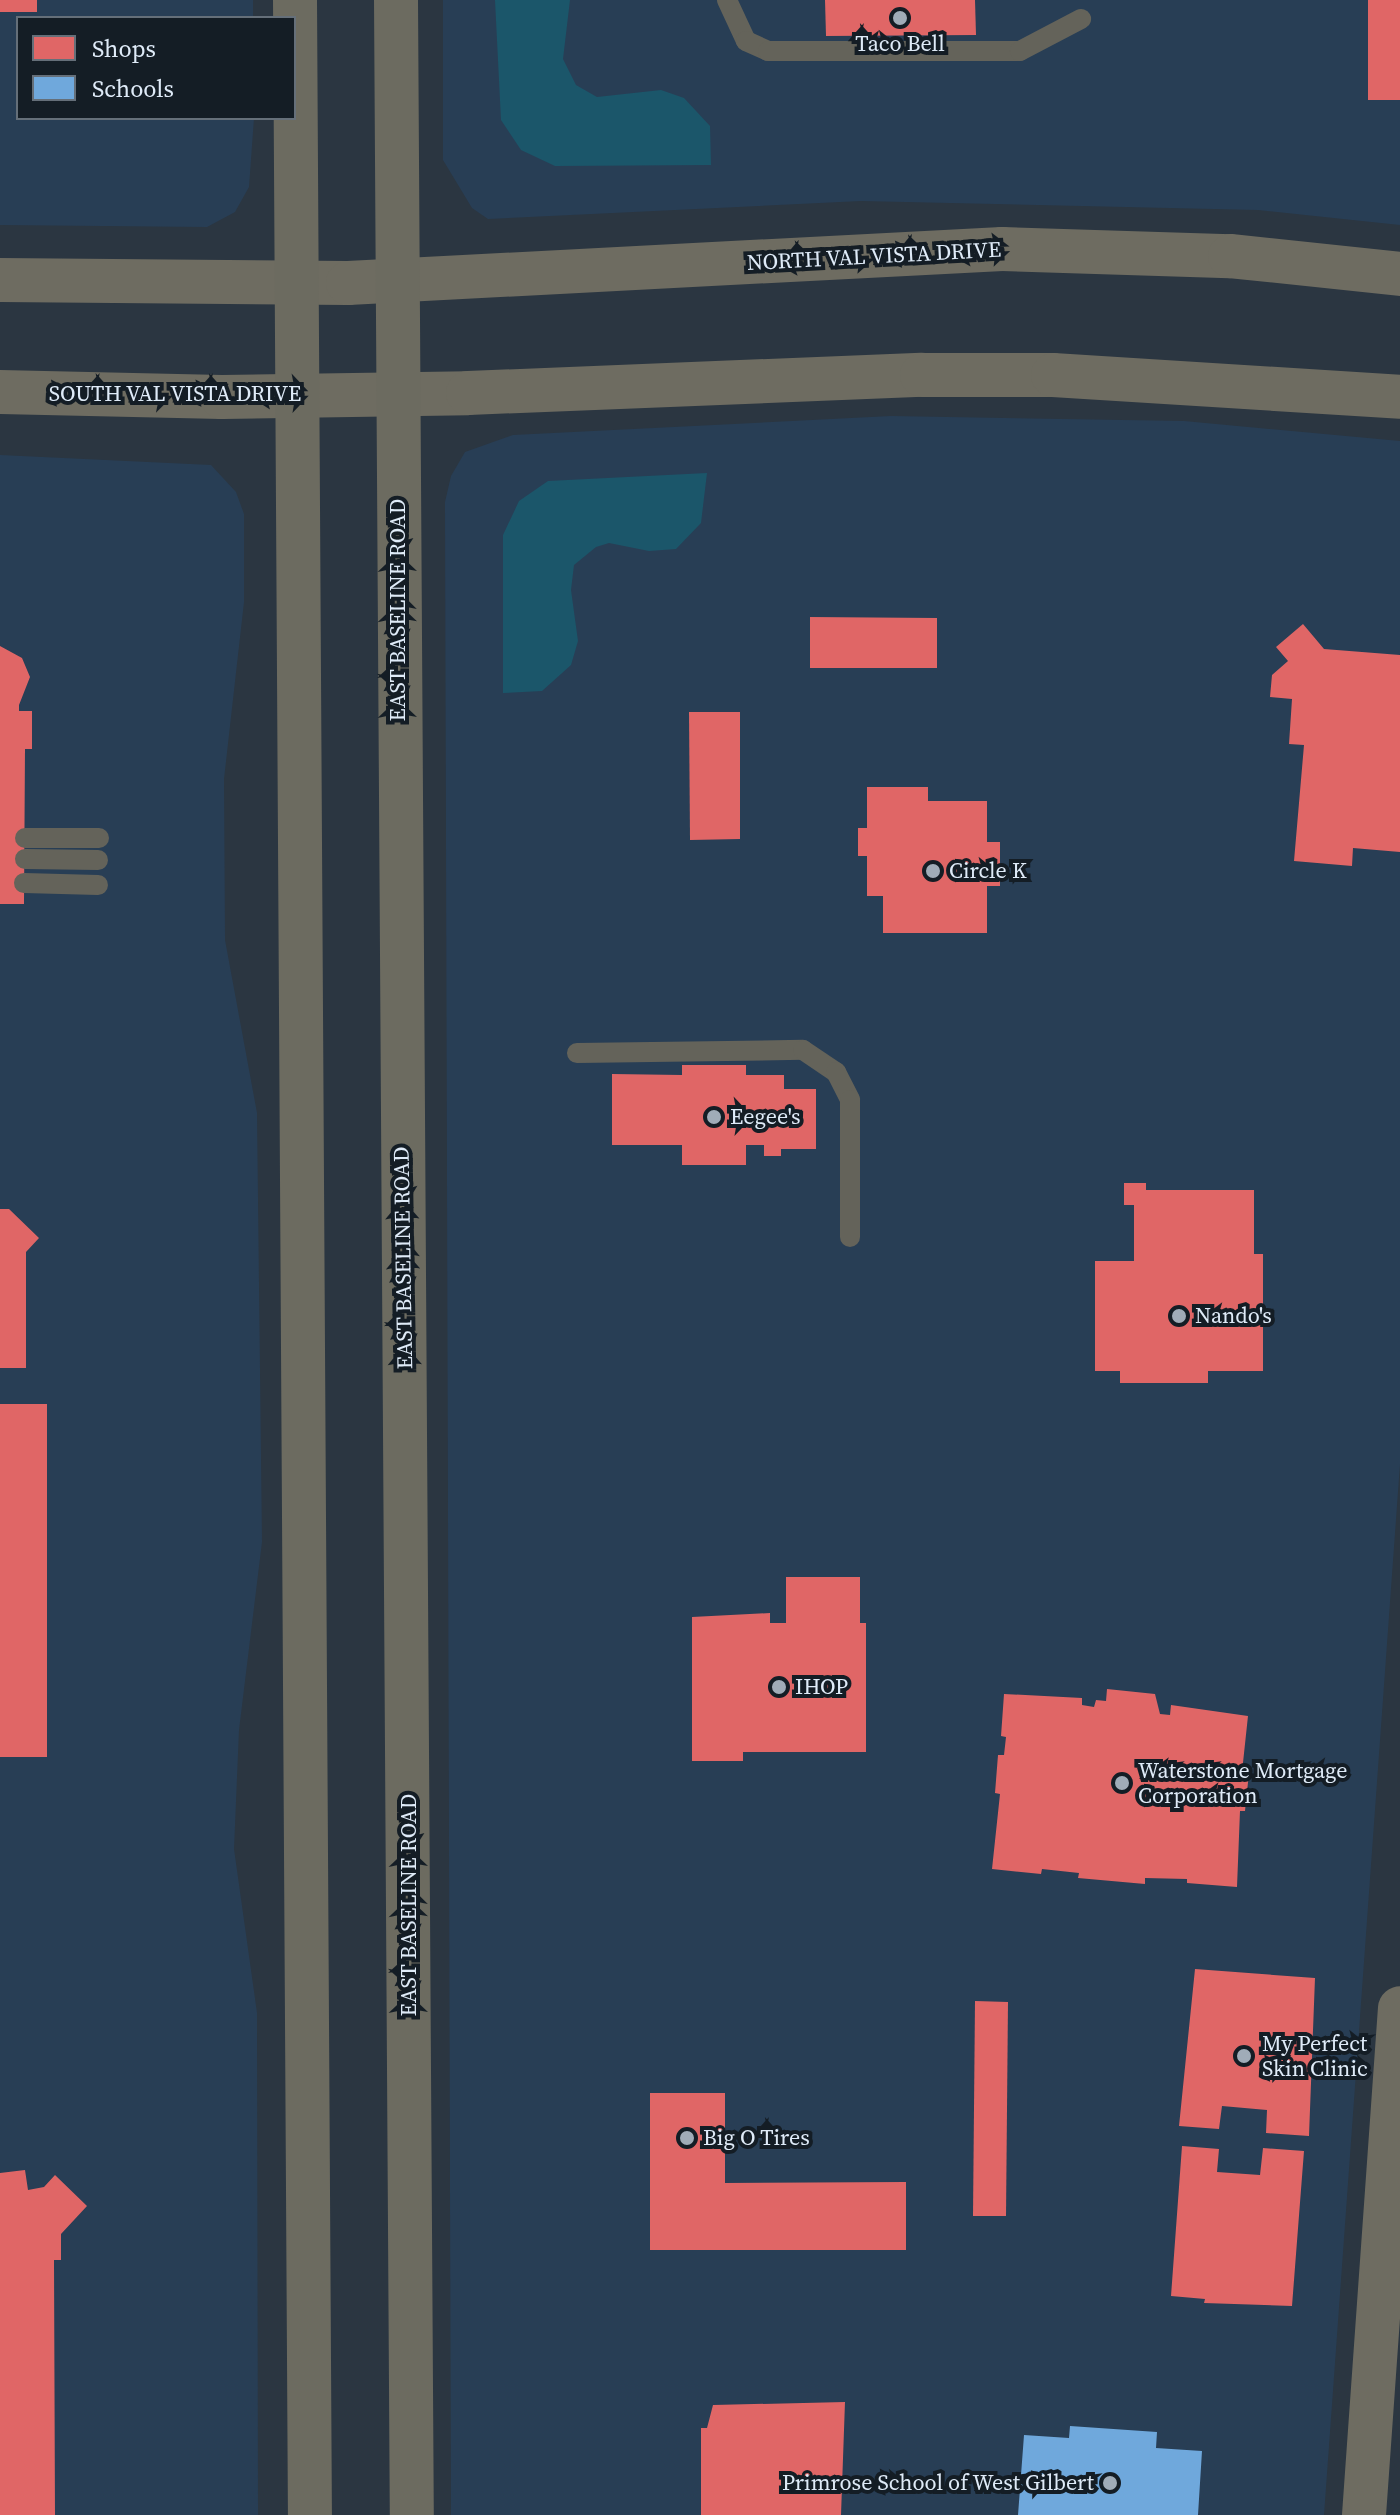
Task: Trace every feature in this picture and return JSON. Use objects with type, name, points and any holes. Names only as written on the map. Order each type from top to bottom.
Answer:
[{"type":"main road","name":"EAST BASELINE ROAD","points":[[396,0],[412,2515]]},
{"type":"main road","points":[[296,120],[310,2515]]},
{"type":"main road","name":"NORTH VAL VISTA DRIVE","points":[[297,283],[398,281],[1002,249],[1230,256],[1400,274]]},
{"type":"main road","points":[[0,280],[297,283]]},
{"type":"main road","points":[[398,394],[1053,375],[1400,397]]},
{"type":"main road","name":"SOUTH VAL VISTA DRIVE","points":[[0,392],[398,394]]},
{"type":"main road","points":[[1364,2515],[1400,2008]]},
{"type":"lane","points":[[727,0],[746,41],[768,51],[1020,51],[1081,19]]},
{"type":"lane","points":[[25,838],[99,838]]},
{"type":"lane","points":[[25,859],[98,860]]},
{"type":"lane","points":[[24,883],[98,885]]},
{"type":"lane","points":[[577,1053],[803,1050],[836,1072],[850,1100],[850,1237]]},
{"type":"shaded area","points":[[0,0],[253,0],[253,16],[16,16],[16,120],[254,120],[249,187],[235,212],[207,227],[0,225]]},
{"type":"shaded area","points":[[443,0],[1400,0],[1400,225],[1258,210],[861,201],[488,219],[472,208],[443,160]]},
{"type":"shaded area","points":[[495,0],[570,0],[563,59],[576,85],[597,97],[661,90],[684,98],[710,126],[711,165],[555,166],[521,150],[501,120]]},
{"type":"shaded area","points":[[891,416],[1184,421],[1400,441],[1400,1464],[1324,2515],[451,2515],[445,502],[451,476],[465,452],[513,435]]},
{"type":"shaded area","points":[[0,455],[211,465],[236,492],[244,514],[244,602],[224,779],[225,940],[257,1113],[262,1542],[239,1730],[234,1849],[257,2013],[258,2515],[0,2515]]},
{"type":"shaded area","points":[[707,473],[701,523],[676,549],[649,551],[609,543],[596,547],[574,565],[571,590],[578,641],[571,665],[542,691],[503,693],[503,535],[519,501],[548,481]]},
{"type":"building: Shops","points":[[0,0],[37,0],[37,12],[0,12]]},
{"type":"building: Shops","name":"Taco Bell","points":[[825,0],[975,0],[976,35],[826,36]]},
{"type":"building: Shops","points":[[1368,0],[1400,0],[1400,100],[1368,100]]},
{"type":"building: Shops","points":[[810,617],[937,618],[937,668],[810,668]]},
{"type":"building: Shops","points":[[1303,624],[1324,649],[1400,655],[1400,852],[1353,848],[1352,866],[1294,861],[1304,745],[1289,744],[1292,699],[1270,697],[1272,675],[1288,661],[1276,647]]},
{"type":"building: Shops","points":[[0,646],[22,658],[30,677],[19,705],[19,711],[32,711],[32,749],[25,749],[24,904],[0,904]]},
{"type":"building: Shops","points":[[689,712],[740,712],[740,839],[690,840]]},
{"type":"building: Shops","name":"Circle K","points":[[867,787],[928,787],[928,801],[987,801],[987,842],[1000,842],[1000,886],[987,886],[987,933],[883,933],[883,896],[867,896],[867,856],[858,856],[858,828],[867,828]]},
{"type":"building: Shops","name":"Eegee's","points":[[682,1065],[746,1065],[746,1075],[784,1075],[784,1089],[816,1089],[816,1149],[781,1149],[781,1156],[764,1156],[764,1145],[746,1145],[746,1165],[682,1165],[682,1145],[612,1145],[612,1074],[682,1075]]},
{"type":"building: Shops","name":"Nando's","points":[[1124,1183],[1146,1183],[1146,1190],[1254,1190],[1254,1254],[1263,1254],[1263,1371],[1208,1371],[1208,1383],[1120,1383],[1120,1371],[1095,1371],[1095,1261],[1134,1261],[1134,1205],[1124,1205]]},
{"type":"building: Shops","points":[[0,1209],[9,1209],[39,1238],[26,1252],[26,1368],[0,1368]]},
{"type":"building: Shops","points":[[0,1404],[47,1404],[47,1757],[0,1757]]},
{"type":"building: Shops","name":"IHOP","points":[[786,1577],[860,1577],[860,1623],[866,1623],[866,1752],[743,1752],[743,1761],[692,1761],[692,1617],[770,1613],[770,1623],[786,1623]]},
{"type":"building: Shops","name":"Waterstone Mortgage Corporation","points":[[1107,1689],[1155,1694],[1160,1714],[1170,1715],[1171,1705],[1248,1716],[1242,1772],[1249,1773],[1245,1811],[1240,1811],[1237,1887],[1187,1883],[1187,1879],[1145,1878],[1145,1884],[1078,1878],[1079,1873],[1042,1869],[1041,1874],[992,1869],[1000,1794],[995,1793],[998,1755],[1004,1755],[1006,1737],[1001,1736],[1004,1694],[1082,1698],[1082,1705],[1094,1707],[1096,1700],[1106,1701]]},
{"type":"building: Shops","points":[[1195,1969],[1315,1978],[1309,2136],[1266,2133],[1267,2110],[1222,2106],[1219,2129],[1179,2126]]},
{"type":"building: Shops","points":[[975,2001],[1008,2002],[1006,2216],[973,2216]]},
{"type":"building: Shops","name":"Big O Tires","points":[[650,2093],[725,2093],[725,2183],[906,2182],[906,2250],[650,2250]]},
{"type":"building: Shops","points":[[1182,2146],[1219,2149],[1217,2172],[1260,2175],[1263,2148],[1304,2151],[1292,2306],[1204,2303],[1205,2299],[1171,2296]]},
{"type":"building: Shops","points":[[25,2170],[28,2190],[44,2187],[55,2175],[87,2206],[61,2234],[61,2260],[54,2260],[55,2515],[0,2515],[0,2173]]},
{"type":"building: Shops","points":[[845,2402],[841,2515],[701,2515],[701,2428],[707,2428],[713,2405]]},
{"type":"building: Schools","name":"Primrose School of West Gilbert","points":[[1070,2426],[1157,2432],[1156,2448],[1202,2451],[1198,2515],[1018,2515],[1024,2435],[1069,2438]]},
{"type":"place","name":"Taco Bell","points":[[900,18]]},
{"type":"place","name":"Circle K","points":[[933,871]]},
{"type":"place","name":"Eegee's","points":[[714,1117]]},
{"type":"place","name":"Nando's","points":[[1179,1316]]},
{"type":"place","name":"IHOP","points":[[779,1687]]},
{"type":"place","name":"Waterstone Mortgage Corporation","points":[[1122,1783]]},
{"type":"place","name":"My Perfect Skin Clinic","points":[[1244,2056]]},
{"type":"place","name":"Big O Tires","points":[[687,2138]]},
{"type":"place","name":"Primrose School of West Gilbert","points":[[1110,2483]]}]
